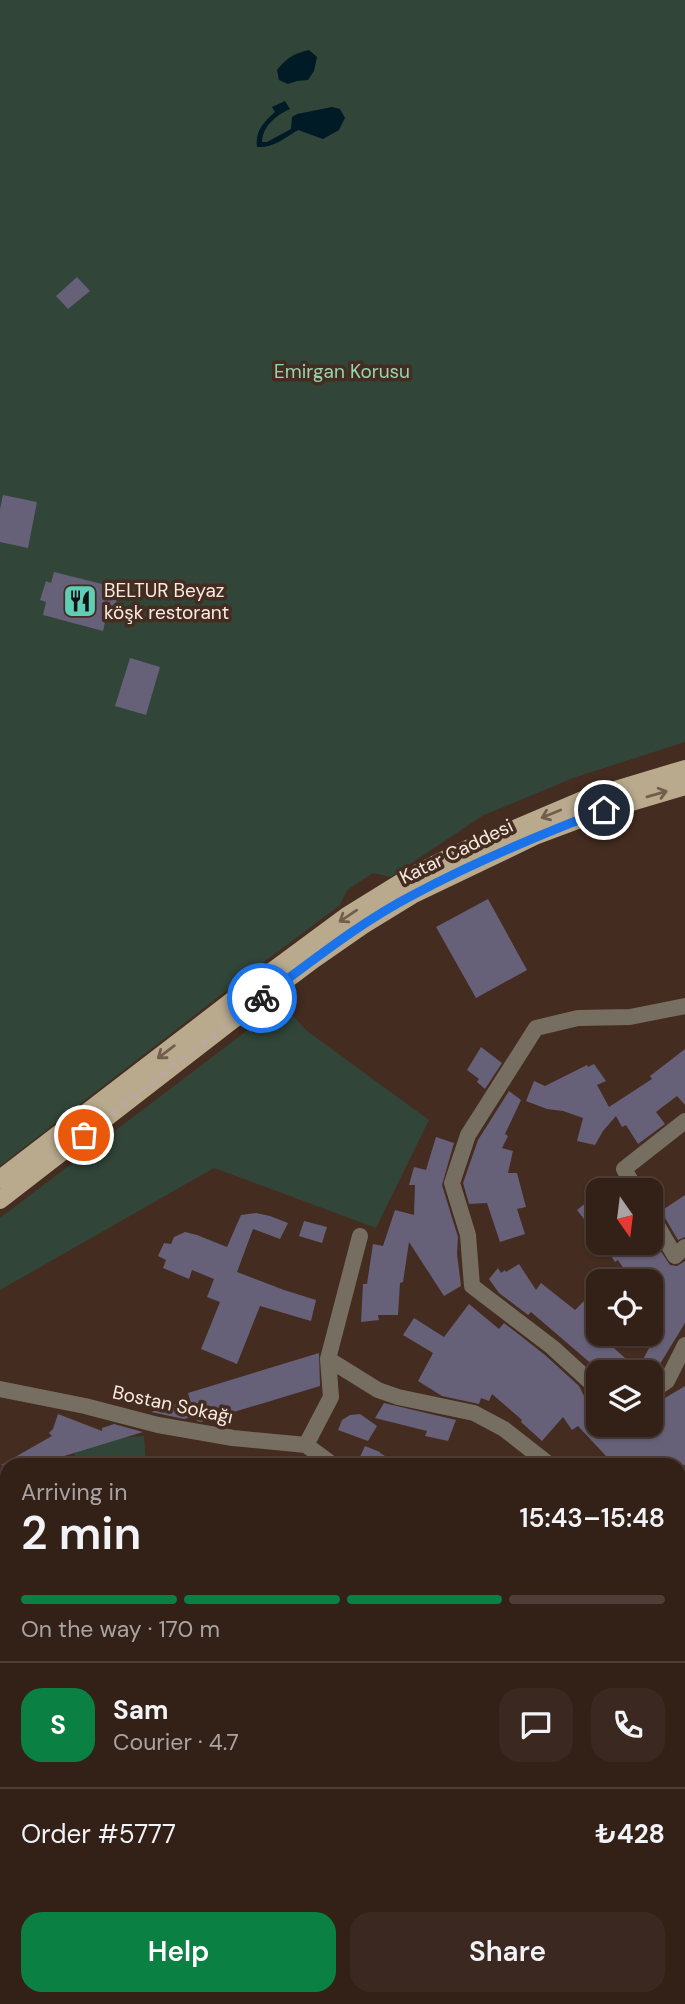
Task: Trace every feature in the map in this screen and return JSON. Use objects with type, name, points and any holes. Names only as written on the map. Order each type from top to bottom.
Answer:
[{"type":"main road","name":"Katar Caddesi","points":[[0,1179],[337,923],[410,877],[458,853],[585,799],[685,769]]},
{"type":"main road","name":"Katar Caddesi","points":[[0,1200],[230,1021],[353,932],[412,895],[537,835],[604,810],[685,786]]},
{"type":"street","points":[[586,1378],[552,1347],[472,1286],[468,1235],[452,1183],[467,1135],[536,1028],[578,1018],[630,1017],[685,1006]]},
{"type":"street","points":[[629,1178],[624,1169],[685,1121]]},
{"type":"street","points":[[663,1235],[675,1255],[685,1247]]},
{"type":"street","points":[[306,1446],[331,1396],[328,1359],[360,1236]]},
{"type":"street","points":[[663,1384],[667,1381],[685,1345]]},
{"type":"street","points":[[328,1359],[379,1390],[398,1397],[474,1413],[504,1429],[541,1458]]},
{"type":"street","name":"Bostan Sokağı","points":[[0,1389],[85,1406],[158,1425],[233,1438],[306,1446],[323,1458]]},
{"type":"green space","name":"Emirgan Korusu","points":[[0,0],[685,0],[685,742],[573,778],[482,816],[391,877],[373,873],[347,890],[339,906],[0,1166]]},
{"type":"green space","points":[[282,1004],[307,1031],[429,1120],[376,1228],[214,1168],[0,1290],[0,1218]]},
{"type":"green space","points":[[144,1436],[146,1458],[75,1458],[74,1441]]},
{"type":"water","points":[[309,50],[317,57],[314,71],[308,80],[288,84],[279,80],[277,70],[284,62]]},
{"type":"water","points":[[285,101],[290,109],[271,122],[262,142],[291,129],[292,117],[297,114],[332,107],[340,109],[345,118],[339,130],[323,139],[298,130],[274,144],[257,147],[257,136],[261,128],[275,112],[272,107]]},
{"type":"building","points":[[77,277],[90,291],[68,309],[56,296]]},
{"type":"building","points":[[3,495],[37,502],[28,548],[0,542],[0,509]]},
{"type":"building","name":"BELTUR Beyaz köşk restorant","points":[[54,572],[114,587],[111,598],[117,599],[112,619],[106,617],[103,631],[43,615],[46,602],[40,600],[46,581],[51,583]]},
{"type":"building","points":[[130,658],[160,667],[146,715],[115,706]]},
{"type":"building","points":[[488,899],[527,970],[476,998],[436,927]]},
{"type":"building","points":[[481,1047],[502,1063],[485,1089],[477,1082],[479,1079],[467,1070]]},
{"type":"building","points":[[685,1049],[685,1105],[677,1096],[656,1112],[665,1124],[638,1144],[626,1125],[622,1127],[616,1116],[595,1145],[577,1141],[583,1118],[526,1101],[534,1081],[545,1086],[594,1064],[606,1081],[597,1085],[609,1107],[652,1079],[650,1076]]},
{"type":"building","points":[[509,1091],[521,1100],[505,1134],[508,1136],[502,1148],[513,1151],[508,1173],[517,1173],[526,1207],[517,1209],[525,1234],[500,1242],[487,1203],[469,1204],[463,1183],[478,1140]]},
{"type":"building","points":[[436,1137],[454,1143],[442,1185],[458,1237],[461,1286],[444,1296],[409,1242],[403,1282],[400,1283],[398,1315],[378,1315],[379,1320],[361,1322],[363,1284],[367,1284],[373,1244],[383,1246],[395,1210],[414,1215],[415,1185],[409,1185],[414,1167],[426,1170]]},
{"type":"building","points":[[685,1195],[685,1237],[678,1240],[663,1214],[663,1210]]},
{"type":"building","points":[[586,1203],[586,1222],[577,1210]]},
{"type":"building","points":[[256,1213],[288,1223],[280,1239],[253,1229],[237,1272],[316,1300],[311,1321],[260,1306],[237,1364],[201,1349],[220,1302],[207,1297],[214,1279],[192,1270],[189,1279],[163,1268],[166,1260],[158,1256],[164,1243],[171,1244],[174,1237],[185,1232],[227,1247],[241,1215]]},
{"type":"building","points":[[304,1221],[327,1227],[322,1243],[299,1236]]},
{"type":"building","points":[[663,1254],[670,1265],[677,1266],[685,1261],[685,1323],[662,1360],[643,1360],[650,1346],[663,1346],[663,1269],[624,1269],[618,1260],[615,1262],[610,1255]]},
{"type":"building","points":[[519,1264],[536,1290],[541,1283],[575,1310],[586,1299],[586,1346],[612,1346],[628,1360],[587,1360],[531,1312],[528,1315],[499,1293],[489,1279],[498,1268],[501,1273]]},
{"type":"building","points":[[469,1304],[499,1329],[504,1323],[579,1386],[586,1400],[586,1435],[578,1426],[572,1430],[563,1417],[542,1441],[492,1394],[489,1401],[481,1398],[479,1404],[442,1396],[418,1381],[433,1353],[403,1335],[414,1318],[444,1337]]},
{"type":"building","points":[[319,1353],[320,1386],[201,1422],[197,1421],[195,1416],[184,1419],[151,1412],[190,1400],[188,1393]]},
{"type":"building","points":[[685,1386],[685,1458],[606,1456],[588,1437],[663,1437],[663,1399]]},
{"type":"building","points":[[384,1403],[456,1420],[448,1441],[425,1436],[427,1431],[375,1418]]},
{"type":"building","points":[[58,1414],[102,1431],[102,1428],[114,1424],[143,1432],[61,1458],[13,1458],[52,1436],[49,1433]]},
{"type":"building","points":[[360,1414],[377,1426],[368,1441],[338,1430],[342,1420],[350,1415]]},
{"type":"building","points":[[365,1446],[388,1458],[359,1458]]},
{"type":"way so far","points":[[84,1135],[262,998]]},
{"type":"place","name":"BELTUR Beyaz köşk restorant","points":[[80,601]]},
{"type":"route","points":[[262,998],[363,925],[412,895],[537,835],[604,810]]}]
